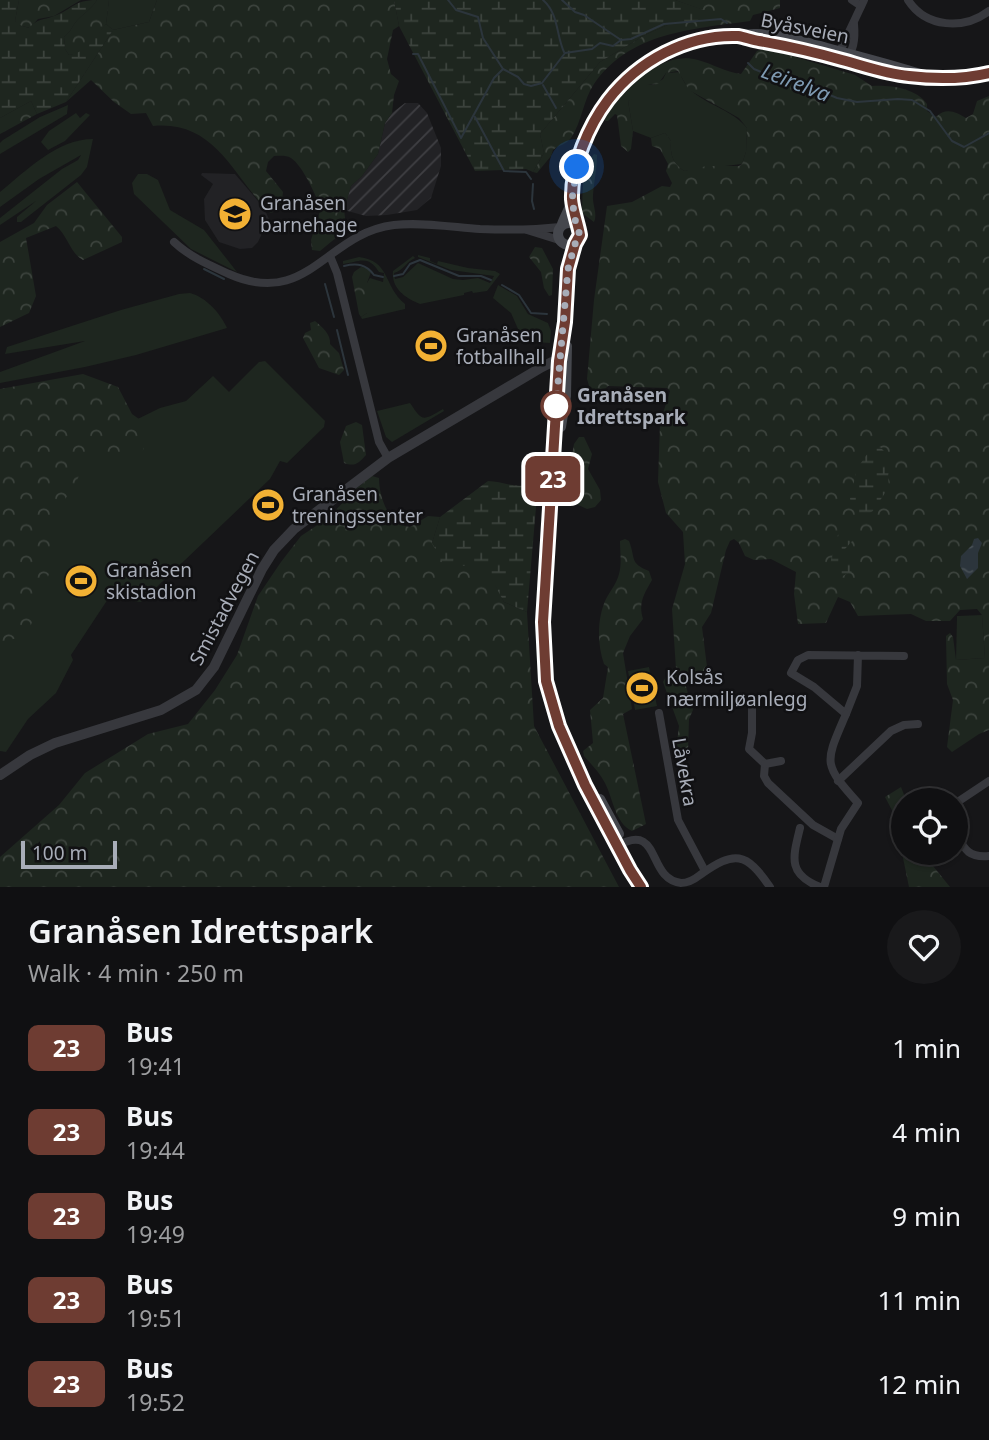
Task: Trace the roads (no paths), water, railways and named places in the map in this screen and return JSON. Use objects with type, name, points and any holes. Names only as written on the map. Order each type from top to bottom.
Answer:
[{"type":"main road","name":"Byåsveien","points":[[572,199],[580,153],[601,109],[636,70],[659,55],[684,45],[711,38],[755,34],[774,36],[844,55],[901,75],[974,76],[989,73]]},
{"type":"main road","points":[[572,199],[580,235],[568,269],[543,622],[544,670],[554,711],[582,774],[639,883]]},
{"type":"main road","points":[[568,269],[557,233],[572,199]]},
{"type":"main road","points":[[561,225],[569,222],[576,225]]},
{"type":"main road","points":[[560,241],[568,245],[575,244]]},
{"type":"street","points":[[844,55],[855,33],[854,24],[863,3],[852,0]]},
{"type":"street","points":[[908,0],[921,13],[946,24],[971,22],[989,11]]},
{"type":"street","points":[[174,242],[191,256],[243,280],[261,285],[294,279],[367,233],[394,225],[525,229],[561,225]]},
{"type":"street","points":[[525,229],[560,241]]},
{"type":"street","points":[[330,256],[337,274],[379,442],[388,458]]},
{"type":"street","name":"Smistadvegen","points":[[0,775],[30,755],[55,743],[161,710],[196,690],[214,667],[250,590],[274,550],[294,528],[388,458],[542,367],[563,361]]},
{"type":"street","points":[[800,828],[793,856],[794,866],[800,876],[822,887],[838,839],[858,803],[838,781],[831,770],[829,758],[857,686],[858,655]]},
{"type":"street","points":[[846,714],[814,687],[791,673],[802,657],[904,656]]},
{"type":"street","points":[[752,699],[750,750],[765,764]]},
{"type":"street","name":"Låvekra","points":[[659,713],[678,820],[705,871]]},
{"type":"street","points":[[838,781],[891,731],[904,725],[918,724]]},
{"type":"street","points":[[765,764],[781,761]]},
{"type":"street","points":[[765,764],[764,776],[768,783],[813,825],[838,839]]},
{"type":"street","points":[[968,795],[989,781]]},
{"type":"street","points":[[620,844],[638,838],[645,842],[663,873],[680,885],[726,859],[742,859],[753,865],[770,887]]},
{"type":"street","points":[[968,853],[978,858],[989,856]]},
{"type":"water","points":[[978,538],[982,543],[978,553],[978,568],[967,579],[960,566],[961,556],[974,539]]},
{"type":"waterway","points":[[448,0],[456,10],[478,17],[483,38],[503,69],[531,86],[542,83],[565,53],[592,49],[600,43],[613,46],[621,40]]},
{"type":"waterway","points":[[543,0],[555,18],[564,52]]},
{"type":"waterway","name":"Leirelva","points":[[562,0],[575,12],[584,15],[621,40],[631,39],[664,24],[721,19],[727,23]]},
{"type":"waterway","points":[[413,54],[418,54],[461,138],[494,78],[503,69]]},
{"type":"waterway","name":"Leirelva","points":[[748,63],[766,74],[772,73],[837,98],[857,102],[912,100],[930,111],[952,141],[964,147],[989,133]]},
{"type":"waterway","points":[[543,85],[556,108]]},
{"type":"waterway","points":[[475,117],[504,171],[526,172],[531,179]]},
{"type":"waterway","points":[[533,184],[534,209]]},
{"type":"waterway","points":[[394,276],[403,274],[410,264],[420,260],[459,276],[481,276],[491,280]]},
{"type":"waterway","points":[[344,266],[361,265],[374,275],[383,277]]},
{"type":"waterway","points":[[204,269],[224,279]]},
{"type":"waterway","points":[[325,284],[334,317]]},
{"type":"waterway","points":[[502,285],[519,295],[531,313],[547,314]]},
{"type":"waterway","points":[[337,330],[348,375]]},
{"type":"place","name":"Granåsen barnehage","points":[[235,214]]},
{"type":"place","name":"Granåsen fotballhall","points":[[431,346]]},
{"type":"place","name":"Granåsen Idrettspark","points":[[556,406]]},
{"type":"place","name":"Granåsen treningssenter","points":[[268,505]]},
{"type":"place","name":"Granåsen skistadion","points":[[81,581]]},
{"type":"place","name":"Kolsås nærmiljøanlegg","points":[[642,688]]}]
